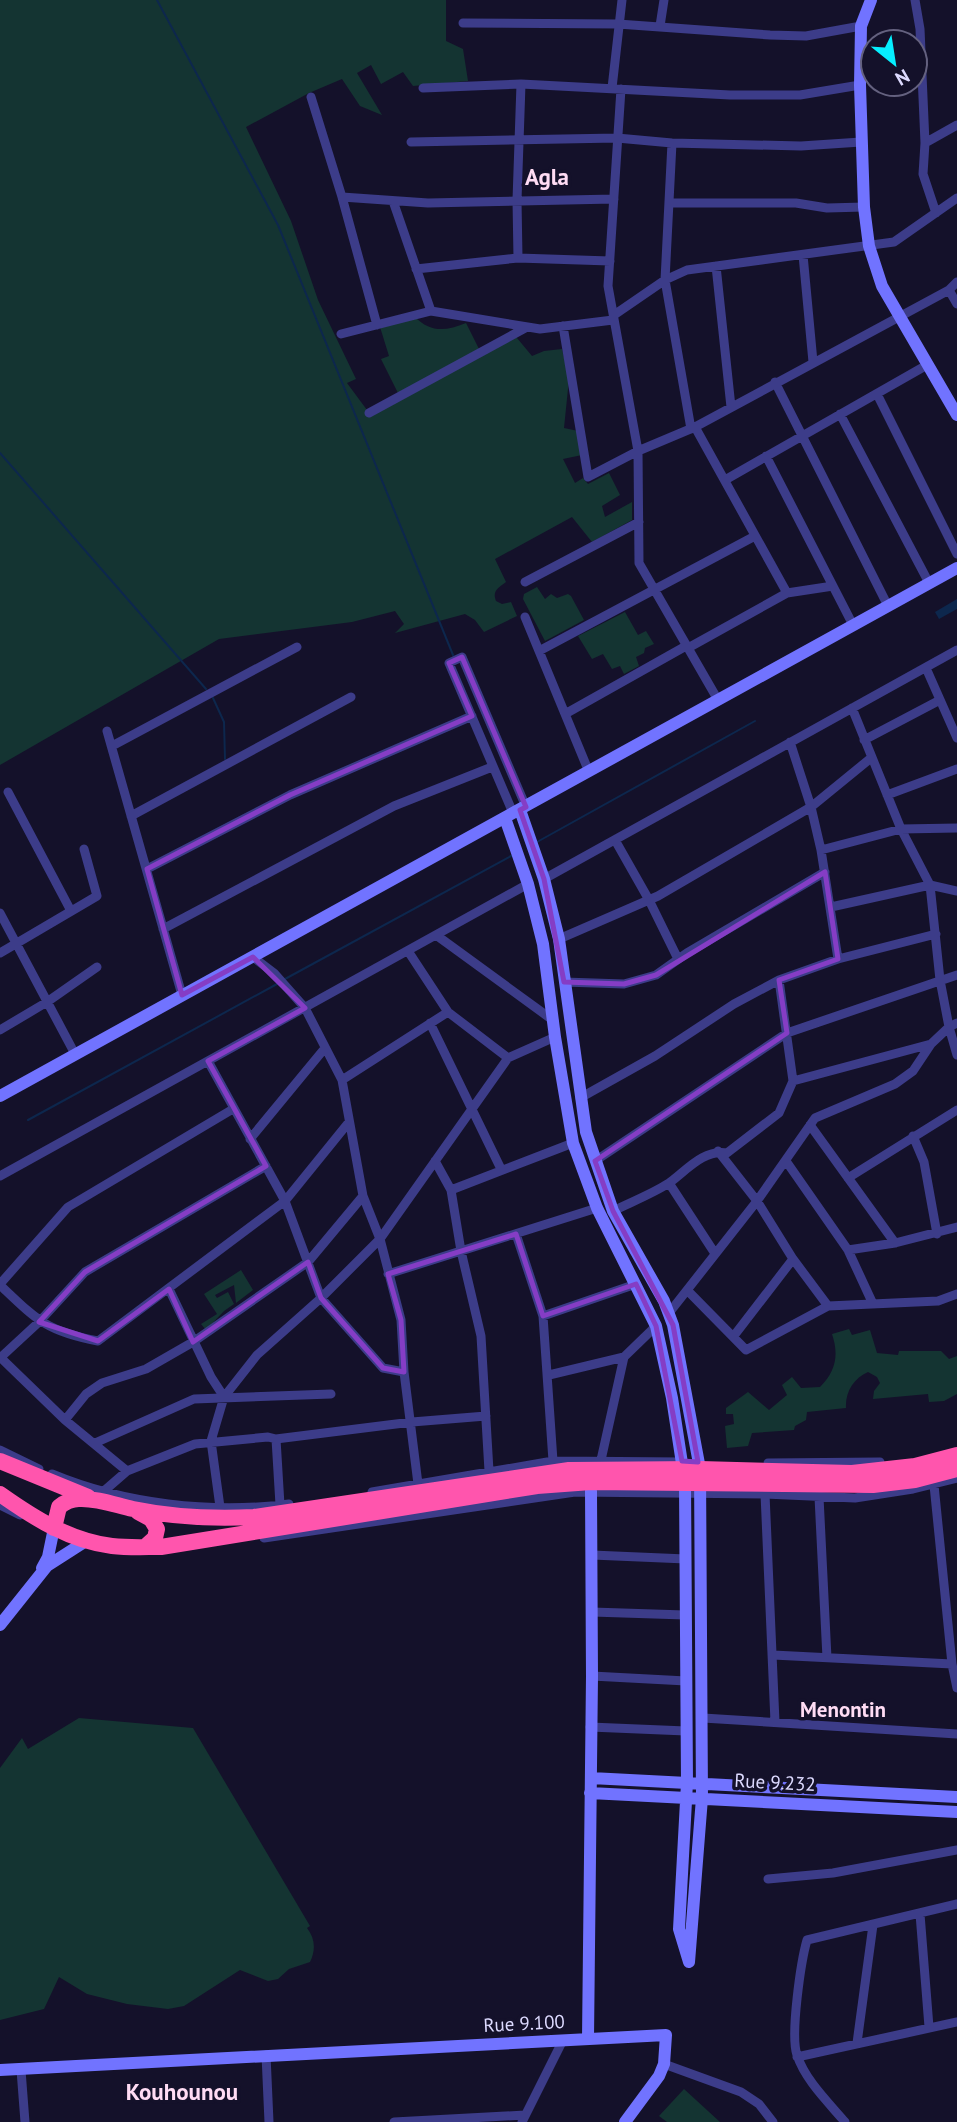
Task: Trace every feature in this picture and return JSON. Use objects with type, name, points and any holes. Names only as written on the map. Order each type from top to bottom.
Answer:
[{"type":"highway","points":[[0,1494],[48,1525],[86,1541],[124,1548],[153,1547],[537,1486],[692,1477],[852,1473],[915,1466],[957,1455]]},
{"type":"highway","points":[[0,1461],[134,1509],[151,1519],[157,1529],[153,1547]]},
{"type":"highway","points":[[134,1509],[206,1517],[254,1517],[546,1473],[597,1469],[692,1477],[873,1485],[915,1480],[957,1469]]},
{"type":"highway","points":[[48,1525],[64,1503],[99,1495]]},
{"type":"street","points":[[622,0],[618,23],[617,138],[608,286],[638,451],[639,563],[718,700]]},
{"type":"street","points":[[660,26],[664,0]]},
{"type":"street","points":[[463,23],[618,23],[806,36],[861,26],[871,0]]},
{"type":"street","points":[[915,0],[920,29],[925,143],[923,174],[936,213]]},
{"type":"street","points":[[518,258],[521,84]]},
{"type":"street","points":[[423,88],[521,84],[730,95],[800,95],[859,85]]},
{"type":"street","points":[[311,97],[377,325]]},
{"type":"street","points":[[860,98],[864,207],[869,246],[882,286],[898,317],[957,415]]},
{"type":"street","points":[[925,143],[957,125]]},
{"type":"street","points":[[411,142],[617,138],[672,143],[801,146],[861,142]]},
{"type":"street","points":[[672,143],[665,280],[693,428],[787,593]]},
{"type":"street","points":[[342,197],[428,204],[614,200]]},
{"type":"street","points":[[341,334],[431,311],[540,328],[614,318],[665,280],[687,270],[894,242],[957,198]]},
{"type":"street","points":[[393,201],[431,311]]},
{"type":"street","points":[[669,203],[796,202],[827,208],[864,207]]},
{"type":"street","points":[[803,255],[813,362]]},
{"type":"street","points":[[416,269],[518,258],[610,261]]},
{"type":"street","points":[[716,266],[731,407]]},
{"type":"street","points":[[563,326],[588,477],[638,451],[693,428],[949,290],[957,282]]},
{"type":"street","points":[[949,290],[957,303]]},
{"type":"street","points":[[369,413],[527,327]]},
{"type":"street","points":[[724,480],[927,365]]},
{"type":"street","points":[[775,382],[888,606]]},
{"type":"street","points":[[877,394],[957,554]]},
{"type":"street","points":[[840,414],[929,583]]},
{"type":"street","points":[[766,456],[853,625]]},
{"type":"street","points":[[525,582],[639,522]]},
{"type":"street","points":[[539,651],[755,536]]},
{"type":"street","points":[[0,1096],[957,568]]},
{"type":"street","points":[[565,714],[787,593],[833,586]]},
{"type":"street","points":[[524,617],[589,772]]},
{"type":"street","points":[[112,746],[297,647]]},
{"type":"street","points":[[544,879],[957,650]]},
{"type":"street","points":[[472,716],[449,663],[462,657],[516,812],[544,879],[559,939],[580,1098],[595,1161],[613,1211],[669,1313],[682,1368],[692,1477],[703,1718],[702,1798],[689,1962],[679,1929],[687,1783],[685,1559],[692,1477],[656,1326],[597,1208],[573,1143],[543,944],[528,884],[516,812],[492,766],[472,716]]},
{"type":"street","points":[[926,668],[957,738]]},
{"type":"street","points":[[131,816],[351,697]]},
{"type":"street","points":[[864,740],[940,700]]},
{"type":"street","points":[[852,708],[901,829],[930,885],[940,980],[953,1025],[957,1055]]},
{"type":"street","points":[[147,869],[290,795],[472,716]]},
{"type":"street","points":[[107,731],[182,995]]},
{"type":"street","points":[[790,742],[811,807],[821,850],[838,959]]},
{"type":"street","points":[[559,939],[649,900],[811,807],[871,758]]},
{"type":"street","points":[[163,929],[394,806],[492,766]]},
{"type":"street","points":[[887,795],[957,769]]},
{"type":"street","points":[[8,792],[71,911]]},
{"type":"street","points":[[821,850],[901,829],[957,828]]},
{"type":"street","points":[[615,840],[678,959]]},
{"type":"street","points":[[0,953],[97,896],[84,849]]},
{"type":"street","points":[[564,982],[624,984],[656,975],[678,959],[825,872]]},
{"type":"street","points":[[0,1176],[528,884]]},
{"type":"street","points":[[831,907],[930,885],[947,891],[957,891]]},
{"type":"street","points":[[0,913],[75,1054]]},
{"type":"street","points":[[580,1098],[655,1056],[734,1004],[779,980],[838,959],[936,934]]},
{"type":"street","points":[[436,935],[554,1021]]},
{"type":"street","points":[[408,951],[448,1012],[508,1058]]},
{"type":"street","points":[[253,957],[274,973],[305,1008],[342,1080],[363,1196],[380,1239],[401,1321],[404,1372],[418,1484]]},
{"type":"street","points":[[0,1030],[47,1002],[97,967]]},
{"type":"street","points":[[595,1161],[787,1033],[957,975]]},
{"type":"street","points":[[613,1211],[669,1183],[696,1161],[718,1151],[727,1153],[779,1113],[793,1081],[779,980]]},
{"type":"street","points":[[342,1080],[448,1012]]},
{"type":"street","points":[[430,1023],[501,1170]]},
{"type":"street","points":[[669,1313],[757,1201],[815,1118],[895,1084],[913,1071],[931,1044],[953,1025]]},
{"type":"street","points":[[220,1507],[211,1441],[224,1397],[257,1355],[321,1298],[380,1239],[508,1058],[555,1037]]},
{"type":"street","points":[[793,1081],[931,1044]]},
{"type":"street","points":[[250,1139],[325,1048]]},
{"type":"street","points":[[208,1062],[285,1201],[321,1298],[383,1368],[404,1372]]},
{"type":"street","points":[[233,1109],[68,1207],[0,1284],[39,1322],[67,1335],[98,1341],[285,1201],[349,1122]]},
{"type":"street","points":[[848,1178],[957,1110]]},
{"type":"street","points":[[810,1125],[895,1243]]},
{"type":"street","points":[[913,1136],[924,1162],[937,1234]]},
{"type":"street","points":[[451,1190],[573,1143]]},
{"type":"street","points":[[718,1151],[757,1201],[793,1259],[828,1306]]},
{"type":"street","points":[[435,1161],[451,1190],[461,1251],[481,1336],[489,1471]]},
{"type":"street","points":[[786,1161],[848,1250],[873,1304]]},
{"type":"street","points":[[127,1471],[65,1420],[0,1358],[39,1322],[85,1272],[265,1166]]},
{"type":"street","points":[[669,1183],[715,1252]]},
{"type":"street","points":[[65,1420],[86,1394],[102,1383],[146,1369],[194,1342],[308,1262],[363,1196]]},
{"type":"street","points":[[388,1274],[597,1208]]},
{"type":"street","points":[[848,1250],[895,1243],[957,1227]]},
{"type":"street","points":[[516,1234],[543,1316],[553,1461]]},
{"type":"street","points":[[733,1337],[793,1259]]},
{"type":"street","points":[[543,1316],[636,1284]]},
{"type":"street","points":[[169,1289],[211,1377],[224,1397]]},
{"type":"street","points":[[687,1290],[748,1350],[828,1306],[939,1301],[957,1294]]},
{"type":"street","points":[[549,1374],[624,1357],[656,1326]]},
{"type":"street","points":[[601,1460],[624,1357]]},
{"type":"street","points":[[95,1443],[194,1399],[331,1394]]},
{"type":"street","points":[[99,1495],[127,1471],[195,1444],[268,1437],[276,1439],[486,1416]]},
{"type":"street","points":[[276,1439],[280,1506]]},
{"type":"street","points":[[153,1547],[230,1543],[692,1477],[917,1458],[957,1447]]},
{"type":"street","points":[[0,1450],[99,1495],[157,1503],[220,1507],[280,1506],[553,1461],[601,1460],[765,1494],[819,1497],[855,1498],[934,1485],[957,1478]]},
{"type":"street","points":[[934,1485],[952,1664],[957,1688]]},
{"type":"street","name":"Rue 9.100","points":[[0,2070],[588,2038],[591,1491]]},
{"type":"street","points":[[765,1494],[775,1723]]},
{"type":"street","points":[[819,1497],[827,1658]]},
{"type":"street","points":[[0,1505],[48,1525],[48,1557],[38,1575],[0,1625]]},
{"type":"street","points":[[38,1575],[64,1554],[86,1541]]},
{"type":"street","points":[[592,1555],[685,1559]]},
{"type":"street","points":[[592,1612],[685,1615]]},
{"type":"street","points":[[773,1655],[952,1664]]},
{"type":"street","points":[[592,1676],[686,1681]]},
{"type":"street","points":[[703,1718],[957,1734]]},
{"type":"street","points":[[590,1727],[686,1731]]},
{"type":"street","name":"Rue 9.232","points":[[590,1778],[957,1797]]},
{"type":"street","name":"Rue 9.232","points":[[590,1793],[957,1812]]},
{"type":"street","points":[[768,1879],[833,1874],[957,1850]]},
{"type":"street","points":[[682,1876],[697,1877]]},
{"type":"street","points":[[845,2122],[797,2057],[797,2011],[807,1940],[957,1904]]},
{"type":"street","points":[[920,1914],[929,2027]]},
{"type":"street","points":[[857,2043],[873,1925]]},
{"type":"street","points":[[797,2057],[957,2022]]},
{"type":"street","points":[[588,2038],[667,2035],[664,2064],[659,2076],[625,2122]]},
{"type":"street","points":[[394,2122],[524,2119],[563,2040]]},
{"type":"street","points":[[266,2055],[269,2122]]},
{"type":"street","points":[[664,2064],[741,2092],[759,2104],[773,2122]]},
{"type":"street","points":[[21,2070],[25,2122]]},
{"type":"highlighted area","points":[[462,657],[526,807],[520,810],[544,879],[564,982],[624,984],[656,975],[825,872],[838,959],[779,980],[787,1033],[595,1161],[613,1211],[673,1325],[698,1462],[682,1461],[656,1326],[636,1284],[543,1316],[516,1234],[388,1274],[401,1320],[404,1372],[383,1368],[321,1298],[308,1262],[193,1342],[169,1289],[98,1341],[39,1322],[85,1272],[266,1166],[208,1061],[305,1008],[253,957],[182,995],[147,869],[290,795],[472,716],[449,663]]},
{"type":"green space","points":[[0,0],[446,0],[446,41],[463,49],[468,81],[413,86],[403,72],[381,84],[371,65],[357,73],[382,115],[360,106],[342,79],[309,93],[246,127],[291,221],[318,300],[356,379],[347,383],[367,410],[398,393],[381,359],[389,356],[380,327],[415,317],[427,326],[439,329],[466,323],[479,349],[512,332],[532,356],[544,351],[562,349],[569,379],[564,428],[578,431],[582,455],[563,459],[575,483],[583,478],[588,484],[609,473],[620,495],[602,506],[605,517],[632,502],[632,520],[592,542],[572,517],[495,559],[506,582],[495,592],[496,601],[502,604],[511,602],[517,616],[484,632],[475,620],[465,614],[395,633],[404,624],[395,611],[352,622],[219,639],[0,765]]},
{"type":"green space","points":[[537,587],[545,599],[551,594],[557,598],[568,594],[571,596],[584,620],[545,641],[523,599],[524,594]]},
{"type":"green space","points":[[625,612],[638,635],[646,631],[654,644],[636,657],[639,666],[624,674],[620,666],[612,669],[603,654],[592,659],[578,636]]},
{"type":"green space","points":[[241,1270],[253,1290],[236,1303],[234,1285],[215,1295],[217,1298],[228,1292],[234,1304],[206,1330],[201,1324],[217,1314],[204,1294]]},
{"type":"green space","points":[[849,1329],[852,1335],[870,1330],[877,1353],[898,1355],[899,1351],[941,1351],[949,1359],[957,1356],[957,1394],[944,1401],[929,1402],[928,1394],[873,1399],[874,1391],[880,1383],[877,1377],[868,1372],[851,1386],[846,1408],[807,1412],[806,1420],[795,1426],[794,1430],[752,1433],[748,1446],[727,1448],[725,1426],[734,1424],[733,1414],[726,1414],[726,1408],[748,1392],[769,1410],[787,1395],[782,1385],[792,1377],[801,1388],[820,1387],[830,1375],[835,1362],[832,1334]]},
{"type":"green space","points":[[79,1718],[193,1728],[310,1926],[307,1928],[312,1936],[314,1949],[310,1962],[289,1969],[278,1979],[268,1981],[240,1970],[184,2006],[168,2009],[127,2004],[87,1994],[59,1977],[44,2009],[0,2020],[0,1768],[22,1738],[28,1749]]},
{"type":"green space","points":[[684,2089],[720,2122],[667,2122],[659,2116]]},
{"type":"water","points":[[957,599],[957,609],[939,619],[935,612]]},
{"type":"waterway","points":[[157,0],[278,225],[453,655]]},
{"type":"waterway","points":[[0,453],[206,689]]},
{"type":"waterway","points":[[213,698],[224,722],[225,759]]},
{"type":"waterway","points":[[537,842],[755,721]]},
{"type":"waterway","points":[[285,979],[511,856]]},
{"type":"waterway","points":[[28,1120],[277,984]]},
{"type":"district","name":"Agla","points":[[547,177]]},
{"type":"district","name":"Menontin","points":[[843,1710]]},
{"type":"district","name":"Kouhounou","points":[[182,2092]]}]
